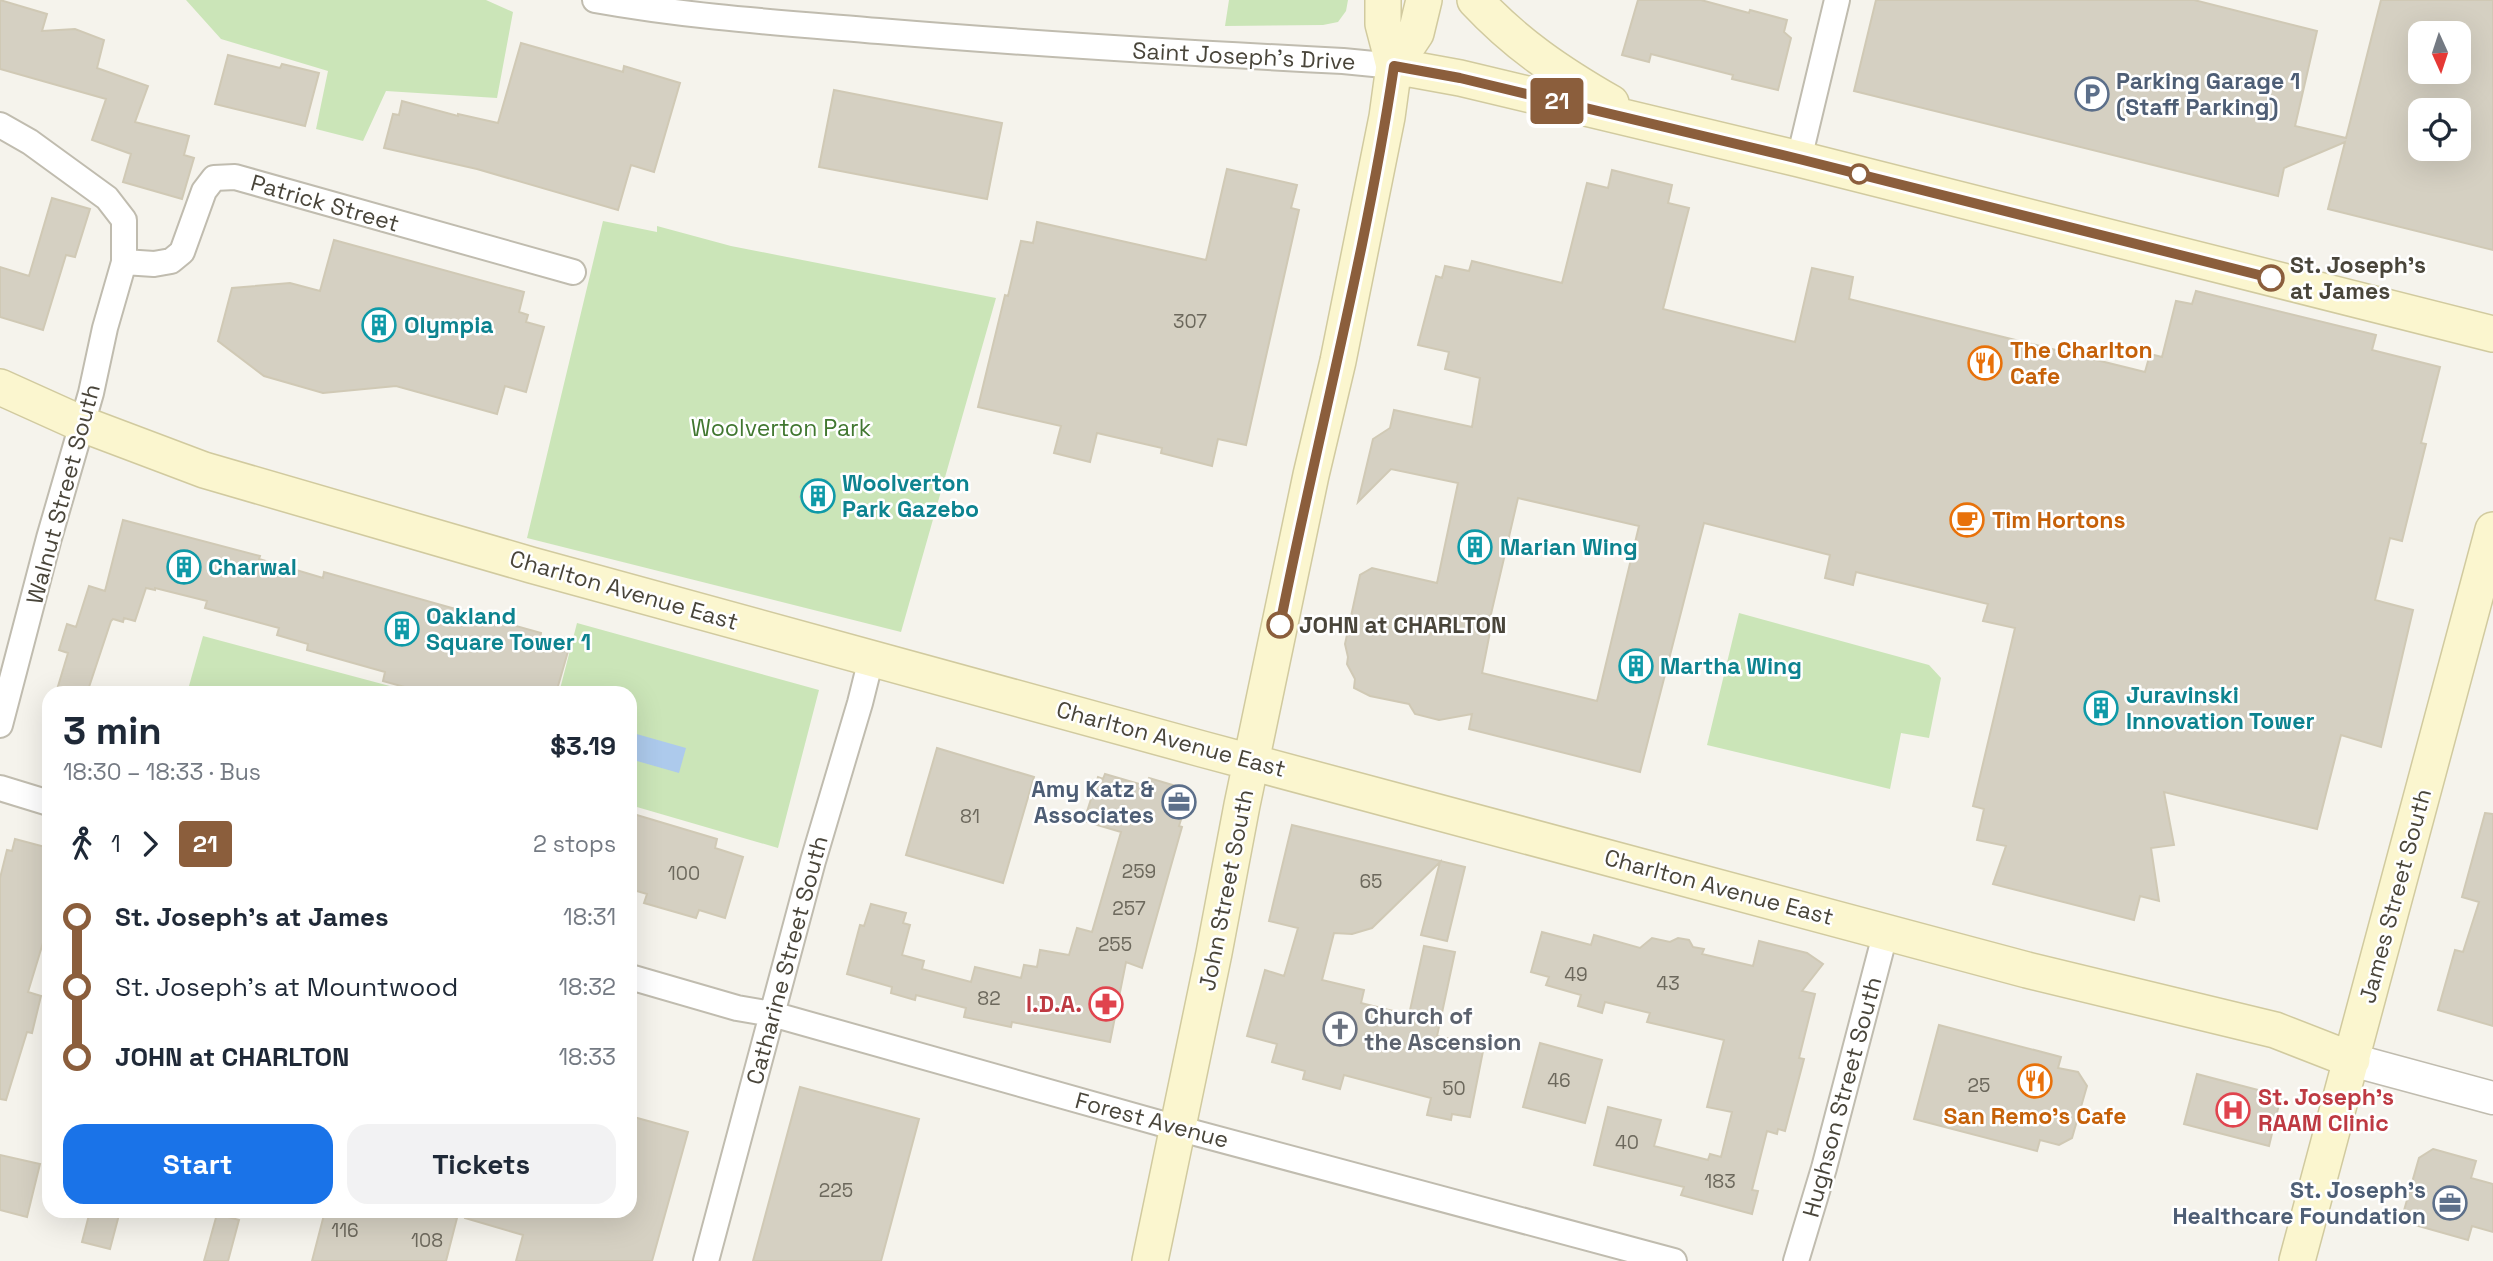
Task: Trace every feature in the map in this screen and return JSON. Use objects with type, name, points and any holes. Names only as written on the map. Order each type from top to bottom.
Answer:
[{"type":"main road","name":"John Street South","points":[[1383,0],[1383,24],[1394,66]]},
{"type":"main road","name":"John Street South","points":[[1150,1261],[1251,761],[1311,475],[1338,361],[1394,66],[1416,33],[1424,0]]},
{"type":"main road","points":[[1475,0],[1499,25],[1552,68],[1644,122]]},
{"type":"main road","name":"Saint Joseph's Drive","points":[[1394,66],[1460,78],[1799,159],[2493,334]]},
{"type":"main road","name":"Charlton Avenue East","points":[[0,387],[82,424],[204,470],[544,569],[2027,970],[2275,1030],[2352,1059]]},
{"type":"main road","name":"James Street South","points":[[2297,1261],[2485,593],[2493,530]]},
{"type":"street","name":"Saint Joseph's Drive","points":[[595,0],[677,12],[960,38],[1336,60],[1394,66]]},
{"type":"street","points":[[1799,159],[1837,0]]},
{"type":"street","name":"Walnut Street South","points":[[0,125],[30,142],[107,198],[124,220],[124,262],[0,725]]},
{"type":"street","name":"Patrick Street","points":[[124,262],[154,264],[171,261],[182,252],[204,191],[214,178],[235,177],[573,272]]},
{"type":"street","name":"Catharine Street South","points":[[706,1261],[813,861],[871,659]]},
{"type":"street","points":[[0,788],[42,801]]},
{"type":"street","name":"Hughson Street South","points":[[1796,1261],[1824,1168],[1886,931]]},
{"type":"street","name":"Forest Avenue","points":[[637,979],[1674,1261]]},
{"type":"street","points":[[2352,1059],[2493,1098]]},
{"type":"green space","points":[[186,0],[486,0],[513,12],[497,98],[386,91],[363,141],[316,129],[328,71],[221,39]]},
{"type":"green space","points":[[1229,0],[1348,0],[1346,11],[1338,22],[1323,25],[1225,26]]},
{"type":"green space","name":"Woolverton Park","points":[[603,221],[657,232],[657,226],[731,246],[996,298],[901,632],[527,538]]},
{"type":"green space","points":[[1739,613],[1929,665],[1941,678],[1929,738],[1901,733],[1890,789],[1707,745]]},
{"type":"green space","points":[[577,623],[819,690],[778,848],[637,807],[637,686],[561,686]]},
{"type":"green space","points":[[203,636],[390,686],[189,686]]},
{"type":"water","points":[[637,734],[686,748],[679,773],[637,761]]},
{"type":"building","points":[[0,0],[47,14],[42,31],[75,29],[104,40],[97,68],[148,86],[135,122],[189,136],[184,155],[194,158],[182,199],[123,182],[131,154],[92,140],[106,99],[0,69]]},
{"type":"building","points":[[1638,0],[1701,0],[1787,20],[1784,32],[1791,38],[1778,90],[1732,79],[1733,75],[1651,54],[1649,62],[1622,55]]},
{"type":"building","name":"Parking Garage 1 (Staff Parking)","points":[[1876,0],[2194,0],[2317,31],[2295,126],[2346,138],[2381,0],[2493,0],[2493,250],[2328,209],[2345,142],[2284,168],[2278,196],[1854,91]]},
{"type":"building","points":[[521,43],[623,72],[624,66],[680,83],[654,172],[631,165],[618,210],[477,169],[384,148],[393,114],[399,115],[402,101],[458,116],[498,123]]},
{"type":"building","points":[[228,55],[280,68],[282,64],[319,73],[305,126],[215,104]]},
{"type":"building","points":[[834,90],[1002,123],[987,199],[819,167]]},
{"type":"building","points":[[1227,169],[1297,185],[1291,208],[1299,210],[1246,445],[1218,439],[1212,466],[1161,453],[1162,448],[1097,433],[1090,462],[1054,453],[1061,426],[978,407],[1021,241],[1033,243],[1037,222],[1206,260]]},
{"type":"building","points":[[1612,170],[1672,185],[1668,203],[1689,208],[1663,309],[1795,342],[1812,268],[1853,277],[1849,299],[2145,372],[2150,354],[2162,357],[2176,301],[2192,304],[2196,291],[2376,335],[2372,350],[2440,367],[2421,443],[2426,444],[2402,541],[2390,538],[2375,600],[2413,610],[2381,747],[2341,735],[2317,829],[2164,792],[2174,845],[2151,848],[2159,901],[2140,896],[2134,920],[1993,884],[2006,846],[1977,840],[1984,809],[1973,806],[2015,628],[1983,621],[1988,604],[1856,572],[1853,585],[1825,578],[1830,555],[1704,523],[1640,772],[1469,729],[1472,714],[1439,720],[1415,714],[1409,704],[1370,696],[1354,688],[1355,679],[1347,664],[1345,644],[1360,575],[1372,568],[1437,583],[1458,483],[1391,469],[1358,502],[1373,439],[1390,428],[1394,410],[1472,427],[1480,378],[1445,369],[1449,352],[1418,345],[1436,276],[1442,278],[1445,266],[1469,271],[1472,261],[1562,283],[1587,183],[1608,188]],"holes":[[[1518,498],[1639,526],[1597,701],[1482,673],[1491,627],[1488,627]]]},
{"type":"building","points":[[52,198],[90,209],[75,257],[66,255],[43,330],[0,317],[0,267],[29,276]]},
{"type":"building","name":"Olympia","points":[[334,240],[524,292],[519,312],[528,315],[526,322],[544,327],[526,392],[505,386],[497,414],[396,386],[323,393],[264,376],[218,341],[232,288],[290,283],[320,291]]},
{"type":"building","name":"Woolverton Park Gazebo","points":[[826,480],[835,495],[827,509],[810,510],[800,497],[810,481]]},
{"type":"building","points":[[123,520],[260,556],[259,559],[323,578],[324,572],[541,633],[540,639],[569,648],[558,686],[401,686],[383,681],[385,672],[307,650],[308,644],[277,635],[279,628],[205,608],[207,601],[146,588],[135,621],[124,618],[123,622],[113,619],[111,621],[89,686],[58,686],[68,653],[59,650],[67,624],[76,627],[89,586],[105,591]]},
{"type":"building","points":[[937,748],[1034,777],[1003,883],[906,855]]},
{"type":"building","points":[[1105,774],[1146,786],[1149,778],[1186,789],[1185,793],[1189,794],[1142,968],[1126,962],[1110,1042],[1012,1022],[1011,1027],[964,1017],[966,1008],[916,995],[915,1000],[891,993],[892,987],[847,974],[860,925],[864,926],[871,904],[906,913],[903,923],[910,925],[902,955],[924,961],[922,969],[971,982],[975,967],[1021,978],[1024,965],[1037,967],[1040,950],[1069,955],[1077,928],[1092,932],[1121,832],[1084,821],[1098,777],[1103,779]]},
{"type":"building","points":[[2485,813],[2493,814],[2493,1026],[2438,1010],[2455,950],[2463,952],[2479,902],[2462,897]]},
{"type":"building","points":[[637,815],[717,839],[715,848],[743,857],[725,918],[699,910],[696,918],[644,903],[647,894],[637,891]]},
{"type":"building","points":[[1292,825],[1465,867],[1447,941],[1421,935],[1440,862],[1372,928],[1352,934],[1334,933],[1322,980],[1364,990],[1361,1003],[1409,1015],[1424,946],[1455,952],[1437,1036],[1484,1046],[1470,1117],[1452,1114],[1451,1120],[1427,1115],[1431,1098],[1344,1075],[1340,1089],[1303,1079],[1305,1071],[1272,1062],[1277,1044],[1247,1036],[1265,970],[1284,976],[1298,928],[1269,921]]},
{"type":"building","points":[[15,839],[42,846],[42,946],[28,992],[41,996],[32,1033],[27,1032],[6,1100],[0,1099],[0,878],[7,850],[12,851]]},
{"type":"building","points":[[1542,932],[1591,945],[1594,935],[1640,948],[1652,938],[1670,942],[1678,938],[1689,940],[1693,947],[1704,949],[1702,954],[1753,966],[1759,941],[1807,953],[1823,964],[1802,991],[1815,994],[1799,1058],[1804,1059],[1785,1131],[1778,1129],[1777,1134],[1767,1131],[1752,1190],[1758,1191],[1752,1214],[1681,1195],[1684,1187],[1594,1165],[1608,1107],[1661,1120],[1654,1146],[1708,1160],[1710,1154],[1721,1157],[1732,1112],[1707,1107],[1724,1040],[1647,1022],[1650,1013],[1605,1002],[1602,1013],[1578,1006],[1581,995],[1546,985],[1549,977],[1531,972]]},
{"type":"building","points":[[1939,1025],[2061,1057],[2058,1068],[2078,1072],[2087,1086],[2072,1138],[2059,1145],[2040,1140],[2037,1151],[1914,1119]]},
{"type":"building","points":[[1540,1043],[1602,1060],[1585,1123],[1523,1107]]},
{"type":"building","points":[[2197,1074],[2281,1096],[2269,1146],[2184,1124]]},
{"type":"building","points":[[800,1087],[919,1119],[881,1261],[753,1261]]},
{"type":"building","points":[[637,1118],[688,1132],[652,1261],[516,1261],[523,1235],[465,1218],[637,1218]]},
{"type":"building","name":"St. Joseph's Healthcare Foundation","points":[[2433,1149],[2476,1161],[2471,1178],[2493,1184],[2493,1232],[2472,1226],[2468,1240],[2401,1221],[2419,1158]]},
{"type":"building","points":[[0,1155],[40,1164],[27,1217],[0,1210]]},
{"type":"building","points":[[88,1218],[118,1218],[110,1249],[82,1242]]},
{"type":"building","points":[[216,1218],[239,1220],[228,1261],[204,1261]]},
{"type":"building","points":[[323,1218],[457,1218],[446,1261],[312,1261]]},
{"type":"bus line","name":"21","points":[[1280,625],[1338,361],[1387,117],[1394,66],[1460,78],[1799,159],[2271,278]]},
{"type":"place","name":"Parking Garage 1 (Staff Parking)","points":[[2092,94]]},
{"type":"place","name":"St. Joseph's at James","points":[[2271,278]]},
{"type":"place","name":"Olympia","points":[[379,325]]},
{"type":"place","name":"The Charlton Cafe","points":[[1985,363]]},
{"type":"place","name":"Woolverton Park Gazebo","points":[[818,496]]},
{"type":"place","name":"Tim Hortons","points":[[1967,520]]},
{"type":"place","name":"Marian Wing","points":[[1475,547]]},
{"type":"place","name":"Charwal","points":[[184,567]]},
{"type":"place","name":"JOHN at CHARLTON","points":[[1280,625]]},
{"type":"place","name":"Oakland Square Tower 1","points":[[402,629]]},
{"type":"place","name":"Martha Wing","points":[[1636,666]]},
{"type":"place","name":"Juravinski Innovation Tower","points":[[2101,708]]},
{"type":"place","name":"Amy Katz & Associates","points":[[1179,802]]},
{"type":"place","name":"I.D.A.","points":[[1106,1004]]},
{"type":"place","name":"Church of the Ascension","points":[[1340,1029]]},
{"type":"place","name":"San Remo's Cafe","points":[[2035,1081]]},
{"type":"place","name":"St. Joseph's RAAM Clinic","points":[[2233,1110]]},
{"type":"place","name":"St. Joseph's Healthcare Foundation","points":[[2450,1203]]}]
